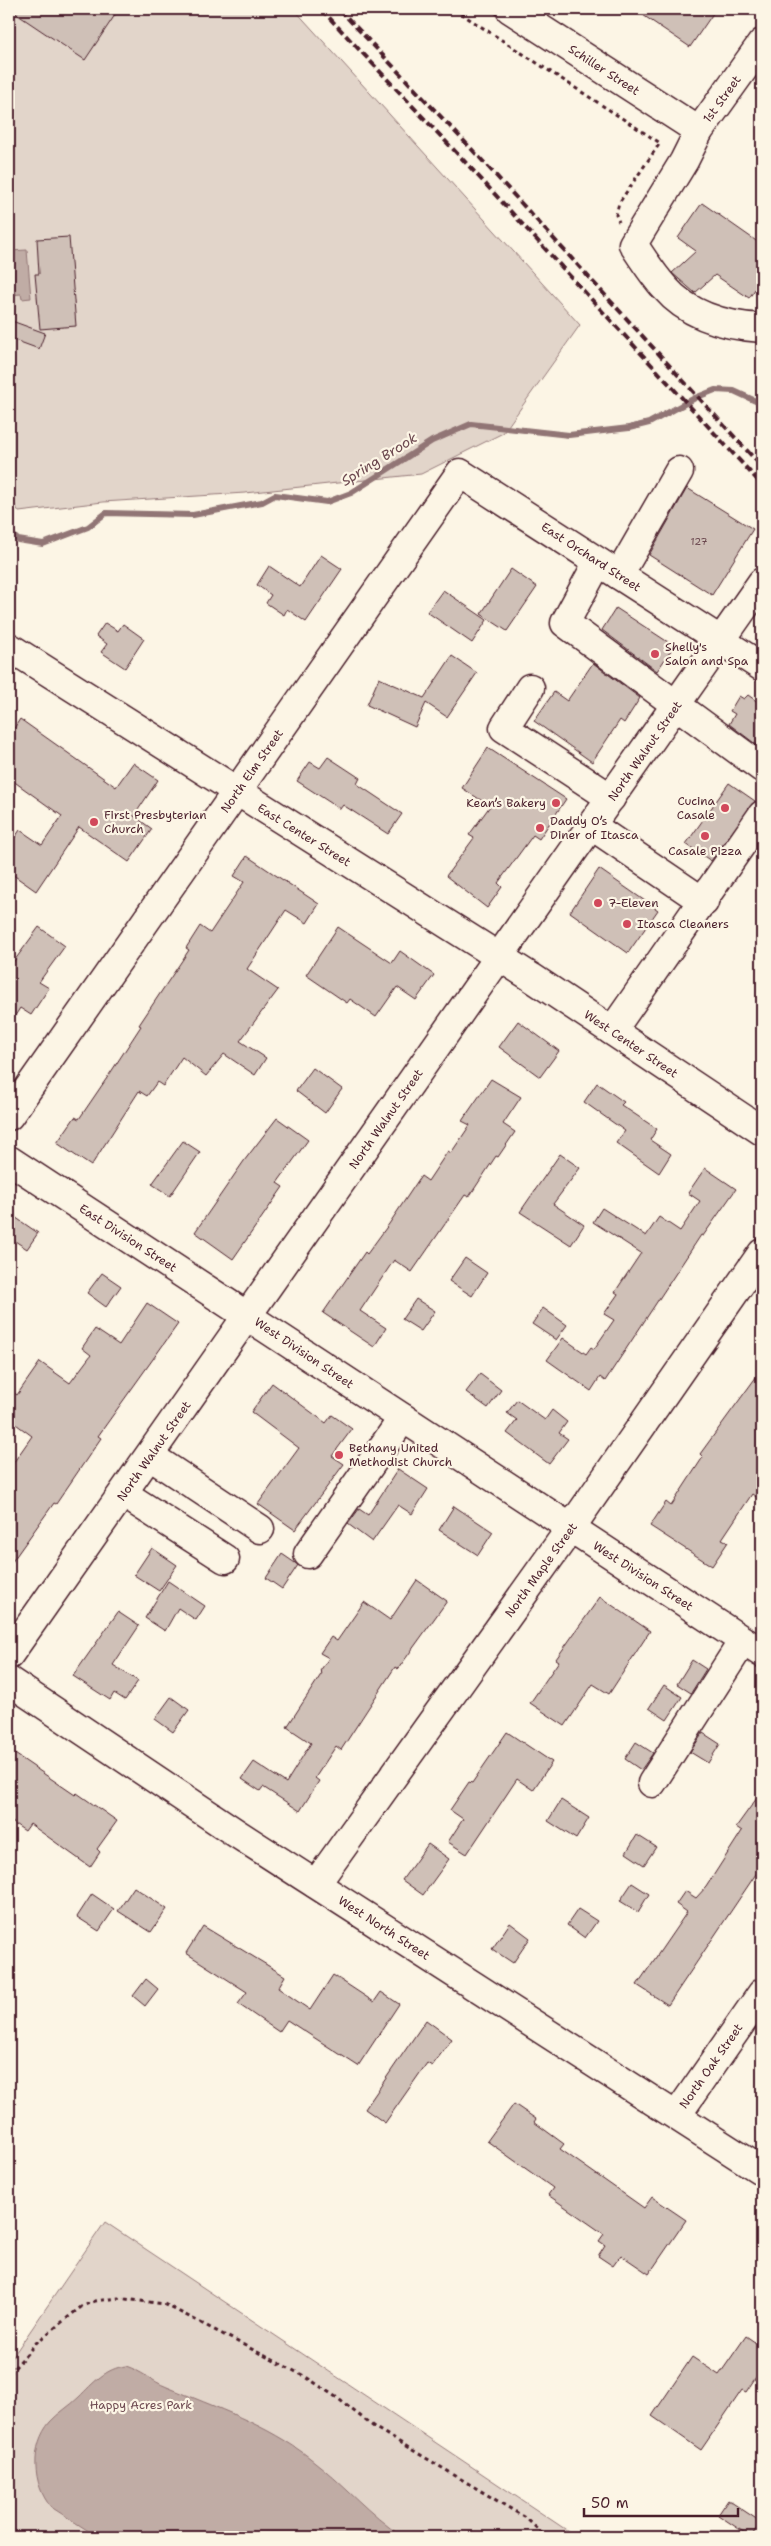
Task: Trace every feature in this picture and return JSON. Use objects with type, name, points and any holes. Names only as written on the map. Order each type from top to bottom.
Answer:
[{"type":"street","name":"Schiller Street","points":[[513,10],[699,132]]},
{"type":"street","name":"1st Street","points":[[762,43],[699,132],[684,161],[633,244],[666,289],[698,314],[739,327],[762,328]]},
{"type":"street","points":[[679,471],[565,623],[762,768]]},
{"type":"street","name":"East Orchard Street","points":[[460,474],[762,667]]},
{"type":"street","name":"North Elm Street","points":[[9,1116],[460,474]]},
{"type":"street","name":"North Walnut Street","points":[[9,1655],[124,1494],[762,582]]},
{"type":"street","name":"East Center Street","points":[[9,647],[500,958]]},
{"type":"street","points":[[530,688],[504,728],[611,798]]},
{"type":"street","points":[[612,1031],[704,902],[762,815]]},
{"type":"street","points":[[592,826],[704,902]]},
{"type":"street","name":"West Center Street","points":[[500,958],[762,1131]]},
{"type":"street","name":"East Division Street","points":[[9,1160],[248,1316]]},
{"type":"street","name":"North Maple Street","points":[[316,1884],[570,1529],[762,1253]]},
{"type":"street","name":"West Division Street","points":[[248,1316],[570,1529],[753,1647]]},
{"type":"street","points":[[308,1554],[402,1418]]},
{"type":"street","points":[[150,1456],[260,1530]]},
{"type":"street","points":[[124,1494],[225,1559]]},
{"type":"street","points":[[652,1783],[753,1647]]},
{"type":"street","name":"West North Street","points":[[9,1681],[156,1781],[762,2171]]},
{"type":"street","name":"North Oak Street","points":[[677,2115],[762,1993]]},
{"type":"path","points":[[454,9],[660,143],[617,208],[618,221],[623,226]]},
{"type":"path","points":[[9,2374],[36,2342],[81,2306],[95,2301],[118,2298],[164,2304],[306,2377],[336,2397],[374,2427],[526,2518],[546,2537]]},
{"type":"green space","points":[[9,9],[294,9],[580,325],[503,433],[421,474],[245,493],[103,502],[19,512],[9,495]]},
{"type":"green space","name":"Happy Acres Park","points":[[105,2222],[577,2537],[9,2537],[9,2362]]},
{"type":"shaded area","points":[[27,250],[31,298],[22,299],[21,294],[9,295],[9,251]]},
{"type":"shaded area","points":[[126,2366],[162,2385],[259,2426],[294,2446],[322,2468],[379,2519],[403,2537],[98,2537],[51,2507],[40,2488],[37,2477],[37,2453],[44,2431],[53,2419],[100,2377],[119,2367]]},
{"type":"building","points":[[9,9],[119,9],[85,60]]},
{"type":"building","points":[[634,9],[716,9],[690,47]]},
{"type":"building","points":[[702,203],[762,245],[762,279],[749,298],[715,275],[695,293],[672,273],[696,251],[678,238]]},
{"type":"building","points":[[69,237],[76,326],[40,329],[35,274],[39,274],[37,239]]},
{"type":"building","points":[[9,320],[45,333],[39,349],[9,338]]},
{"type":"building","points":[[687,488],[753,529],[712,595],[649,555]]},
{"type":"building","points":[[321,555],[342,569],[306,622],[287,609],[284,615],[266,603],[271,595],[257,585],[269,566],[300,587]]},
{"type":"building","points":[[511,569],[537,587],[507,631],[481,614]]},
{"type":"building","points":[[443,590],[487,620],[472,643],[427,612]]},
{"type":"building","points":[[616,608],[674,646],[657,671],[602,630]]},
{"type":"building","points":[[105,623],[118,631],[123,624],[144,639],[125,668],[101,652],[107,644],[96,636]]},
{"type":"building","points":[[452,656],[477,673],[447,717],[426,703],[415,727],[367,705],[379,678],[424,698]]},
{"type":"building","points":[[593,663],[640,698],[624,723],[620,720],[592,762],[534,721],[554,692],[567,701]]},
{"type":"building","points":[[748,695],[762,705],[762,749],[729,724],[735,714],[730,711],[739,696],[744,699]]},
{"type":"building","points":[[20,719],[116,787],[133,763],[158,780],[134,816],[152,829],[129,862],[79,827],[36,891],[9,872],[9,846],[20,830],[42,845],[62,816],[9,778],[9,736]]},
{"type":"building","points":[[488,748],[566,799],[539,839],[533,835],[498,883],[502,887],[487,908],[446,876],[474,838],[469,835],[490,806],[462,788]]},
{"type":"building","points":[[328,757],[360,778],[357,784],[402,814],[388,834],[343,805],[340,809],[297,781],[310,762],[320,768]]},
{"type":"building","points":[[729,783],[755,801],[711,861],[686,844]]},
{"type":"building","points":[[247,856],[319,904],[307,923],[286,910],[247,969],[278,990],[240,1041],[266,1058],[255,1075],[224,1054],[206,1076],[182,1057],[163,1086],[157,1082],[147,1096],[139,1091],[91,1166],[57,1143],[75,1117],[79,1119],[111,1072],[141,1026],[139,1025],[189,950],[186,948],[200,926],[210,933],[244,882],[234,876]]},
{"type":"building","points":[[599,869],[658,910],[628,953],[570,912]]},
{"type":"building","points":[[39,927],[65,946],[39,982],[49,988],[31,1015],[20,1008],[9,1025],[9,968]]},
{"type":"building","points":[[338,927],[392,963],[400,951],[434,975],[416,1000],[397,987],[376,1017],[350,999],[347,1003],[306,975]]},
{"type":"building","points":[[518,1021],[559,1051],[540,1077],[499,1047]]},
{"type":"building","points":[[313,1068],[342,1089],[325,1113],[296,1091]]},
{"type":"building","points":[[491,1079],[521,1097],[503,1124],[515,1132],[498,1157],[496,1156],[469,1197],[465,1195],[412,1272],[394,1260],[360,1311],[386,1328],[374,1347],[323,1313],[365,1252],[367,1254],[389,1224],[421,1176],[428,1181],[448,1151],[451,1153],[470,1125],[462,1121]]},
{"type":"building","points":[[597,1083],[624,1102],[621,1105],[657,1129],[650,1140],[671,1154],[659,1173],[616,1143],[625,1131],[584,1102]]},
{"type":"building","points":[[277,1118],[308,1140],[277,1183],[283,1187],[233,1259],[195,1232],[244,1161]]},
{"type":"building","points":[[183,1141],[200,1152],[170,1196],[152,1184]]},
{"type":"building","points":[[560,1154],[580,1168],[553,1204],[584,1225],[571,1245],[520,1212]]},
{"type":"building","points":[[705,1168],[736,1189],[703,1236],[701,1235],[605,1381],[600,1377],[591,1391],[547,1360],[563,1338],[586,1354],[591,1347],[594,1349],[614,1320],[604,1314],[618,1294],[615,1292],[641,1253],[593,1222],[602,1208],[646,1236],[659,1217],[680,1231],[700,1201],[688,1193]]},
{"type":"building","points":[[9,1213],[38,1233],[27,1249],[9,1237]]},
{"type":"building","points":[[465,1258],[487,1273],[472,1296],[449,1281]]},
{"type":"building","points":[[102,1273],[121,1286],[106,1307],[87,1293]]},
{"type":"building","points":[[416,1299],[435,1311],[421,1331],[402,1319]]},
{"type":"building","points":[[147,1303],[178,1324],[98,1436],[101,1438],[56,1504],[54,1503],[9,1566],[9,1469],[32,1436],[9,1419],[9,1389],[17,1395],[40,1362],[70,1383],[91,1355],[82,1348],[95,1329],[119,1345]]},
{"type":"building","points":[[543,1308],[567,1325],[556,1340],[532,1324]]},
{"type":"building","points":[[762,1369],[762,1501],[752,1494],[722,1539],[728,1542],[712,1566],[650,1526],[666,1502],[671,1506],[703,1457],[700,1454]]},
{"type":"building","points":[[480,1374],[501,1390],[488,1408],[466,1392]]},
{"type":"building","points":[[272,1383],[326,1423],[332,1415],[352,1429],[332,1456],[344,1464],[295,1530],[258,1504],[299,1448],[251,1412]]},
{"type":"building","points":[[517,1400],[545,1420],[552,1410],[567,1422],[559,1433],[568,1439],[549,1464],[507,1433],[517,1420],[507,1413]]},
{"type":"building","points":[[398,1469],[428,1489],[412,1514],[398,1505],[372,1542],[348,1524],[359,1509],[368,1515]]},
{"type":"building","points":[[454,1506],[493,1532],[478,1555],[439,1530]]},
{"type":"building","points":[[152,1548],[177,1565],[159,1591],[134,1575]]},
{"type":"building","points":[[282,1554],[298,1565],[282,1589],[266,1578]]},
{"type":"building","points":[[417,1580],[447,1601],[398,1669],[395,1667],[341,1750],[336,1746],[315,1778],[319,1781],[300,1811],[263,1787],[260,1791],[242,1779],[254,1762],[286,1783],[311,1743],[287,1727],[322,1673],[320,1671],[329,1658],[320,1653],[331,1637],[337,1641],[364,1602],[390,1620]]},
{"type":"building","points":[[168,1581],[205,1606],[196,1620],[178,1608],[165,1631],[145,1618]]},
{"type":"building","points":[[600,1597],[650,1631],[609,1694],[593,1684],[565,1726],[530,1703],[559,1661],[556,1659]]},
{"type":"building","points":[[118,1612],[139,1626],[113,1665],[138,1681],[125,1700],[114,1693],[110,1700],[73,1676]]},
{"type":"building","points":[[692,1660],[706,1669],[691,1693],[677,1684]]},
{"type":"building","points":[[664,1685],[682,1697],[667,1720],[649,1708]]},
{"type":"building","points":[[171,1697],[189,1710],[173,1732],[155,1719]]},
{"type":"building","points":[[507,1732],[552,1762],[533,1790],[517,1779],[467,1854],[448,1842],[463,1819],[450,1810],[469,1782],[472,1783]]},
{"type":"building","points":[[703,1733],[720,1744],[708,1763],[690,1752]]},
{"type":"building","points":[[636,1742],[653,1753],[641,1770],[625,1759]]},
{"type":"building","points":[[9,1750],[117,1821],[97,1849],[100,1852],[90,1867],[30,1824],[25,1831],[9,1820]]},
{"type":"building","points":[[762,1791],[762,1865],[668,2005],[637,1985],[687,1912],[676,1904],[685,1891],[696,1898],[706,1887],[742,1831],[736,1827]]},
{"type":"building","points":[[561,1800],[589,1818],[576,1839],[548,1821]]},
{"type":"building","points":[[637,1835],[656,1847],[644,1865],[626,1853]]},
{"type":"building","points":[[428,1844],[449,1859],[423,1895],[402,1880]]},
{"type":"building","points":[[632,1883],[649,1894],[638,1912],[620,1901]]},
{"type":"building","points":[[134,1887],[167,1909],[151,1932],[118,1911]]},
{"type":"building","points":[[92,1894],[114,1909],[99,1931],[77,1917]]},
{"type":"building","points":[[578,1909],[597,1921],[585,1938],[567,1925]]},
{"type":"building","points":[[510,1923],[530,1938],[513,1963],[492,1949]]},
{"type":"building","points":[[203,1926],[285,1976],[278,1988],[310,2010],[333,1975],[374,2002],[381,1992],[399,2004],[358,2066],[287,2020],[279,2032],[238,2004],[247,1992],[186,1953]]},
{"type":"building","points":[[146,1979],[158,1989],[145,2006],[133,1996]]},
{"type":"building","points":[[426,2020],[452,2039],[432,2066],[427,2063],[385,2123],[365,2109]]},
{"type":"building","points":[[514,2104],[536,2119],[534,2122],[564,2144],[560,2149],[644,2208],[652,2197],[686,2220],[649,2274],[621,2255],[613,2266],[598,2256],[605,2245],[599,2241],[604,2234],[548,2195],[553,2188],[487,2141]]},
{"type":"building","points":[[746,2336],[762,2347],[762,2368],[746,2392],[742,2390],[701,2450],[652,2416],[692,2357],[719,2375]]},
{"type":"building","points":[[728,2500],[761,2522],[751,2537],[718,2515]]},
{"type":"waterway","name":"Spring Brook","points":[[9,532],[18,540],[43,544],[88,527],[106,513],[193,515],[262,502],[275,495],[327,502],[351,493],[432,441],[471,424],[569,435],[629,428],[649,423],[695,398],[715,390],[734,391],[762,404]]},
{"type":"railway","points":[[321,9],[468,165],[762,485]]},
{"type":"railway","points":[[339,9],[480,158],[762,467]]},
{"type":"place","name":"Shelly's Salon and Spa","points":[[655,654]]},
{"type":"place","name":"Kean’s Bakery","points":[[556,803]]},
{"type":"place","name":"Cucina Casale","points":[[725,808]]},
{"type":"place","name":"First Presbyterian Church","points":[[94,822]]},
{"type":"place","name":"Daddy O’s Diner of Itasca","points":[[540,828]]},
{"type":"place","name":"Casale Pizza","points":[[705,836]]},
{"type":"place","name":"7-Eleven","points":[[598,903]]},
{"type":"place","name":"Itasca Cleaners","points":[[627,924]]},
{"type":"place","name":"Bethany United Methodist Church","points":[[339,1455]]}]
